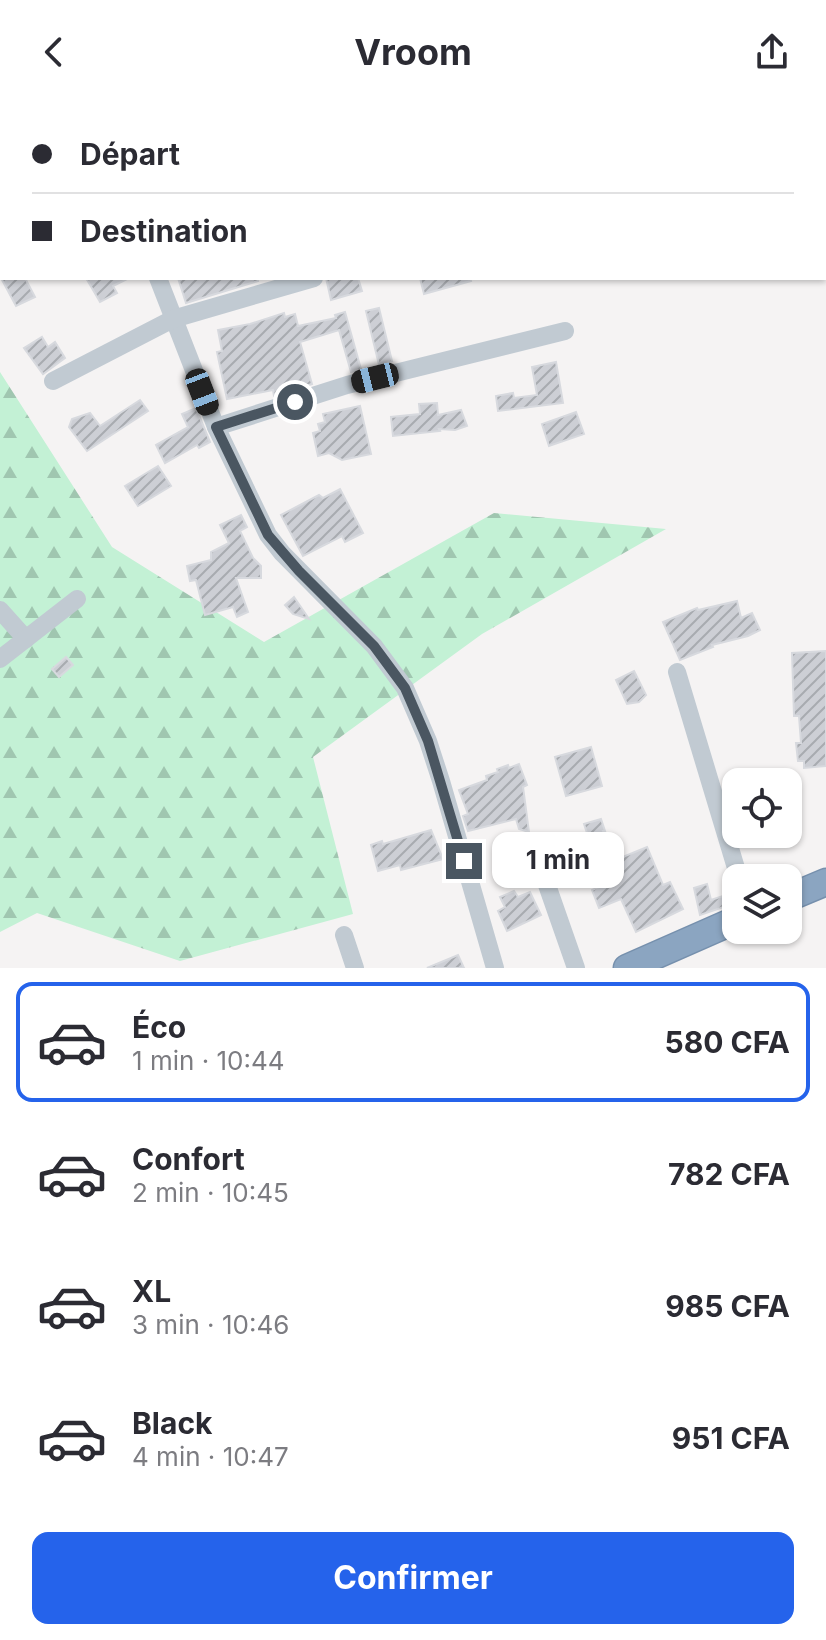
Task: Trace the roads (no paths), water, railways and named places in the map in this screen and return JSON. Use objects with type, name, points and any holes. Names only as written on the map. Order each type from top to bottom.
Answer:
[{"type":"highway","points":[[802,894],[824,888]]},
{"type":"highway","points":[[627,968],[722,926]]},
{"type":"street","points":[[159,280],[216,427],[268,535],[292,564],[374,646],[405,688],[441,781],[495,968]]},
{"type":"street","points":[[53,381],[173,319],[307,280]]},
{"type":"street","points":[[216,427],[347,385],[565,331]]},
{"type":"street","points":[[0,659],[77,599]]},
{"type":"street","points":[[0,610],[26,639]]},
{"type":"street","points":[[677,672],[735,864]]},
{"type":"street","points":[[576,968],[547,885],[548,874],[554,868],[606,845]]},
{"type":"street","points":[[344,935],[355,968]]}]
